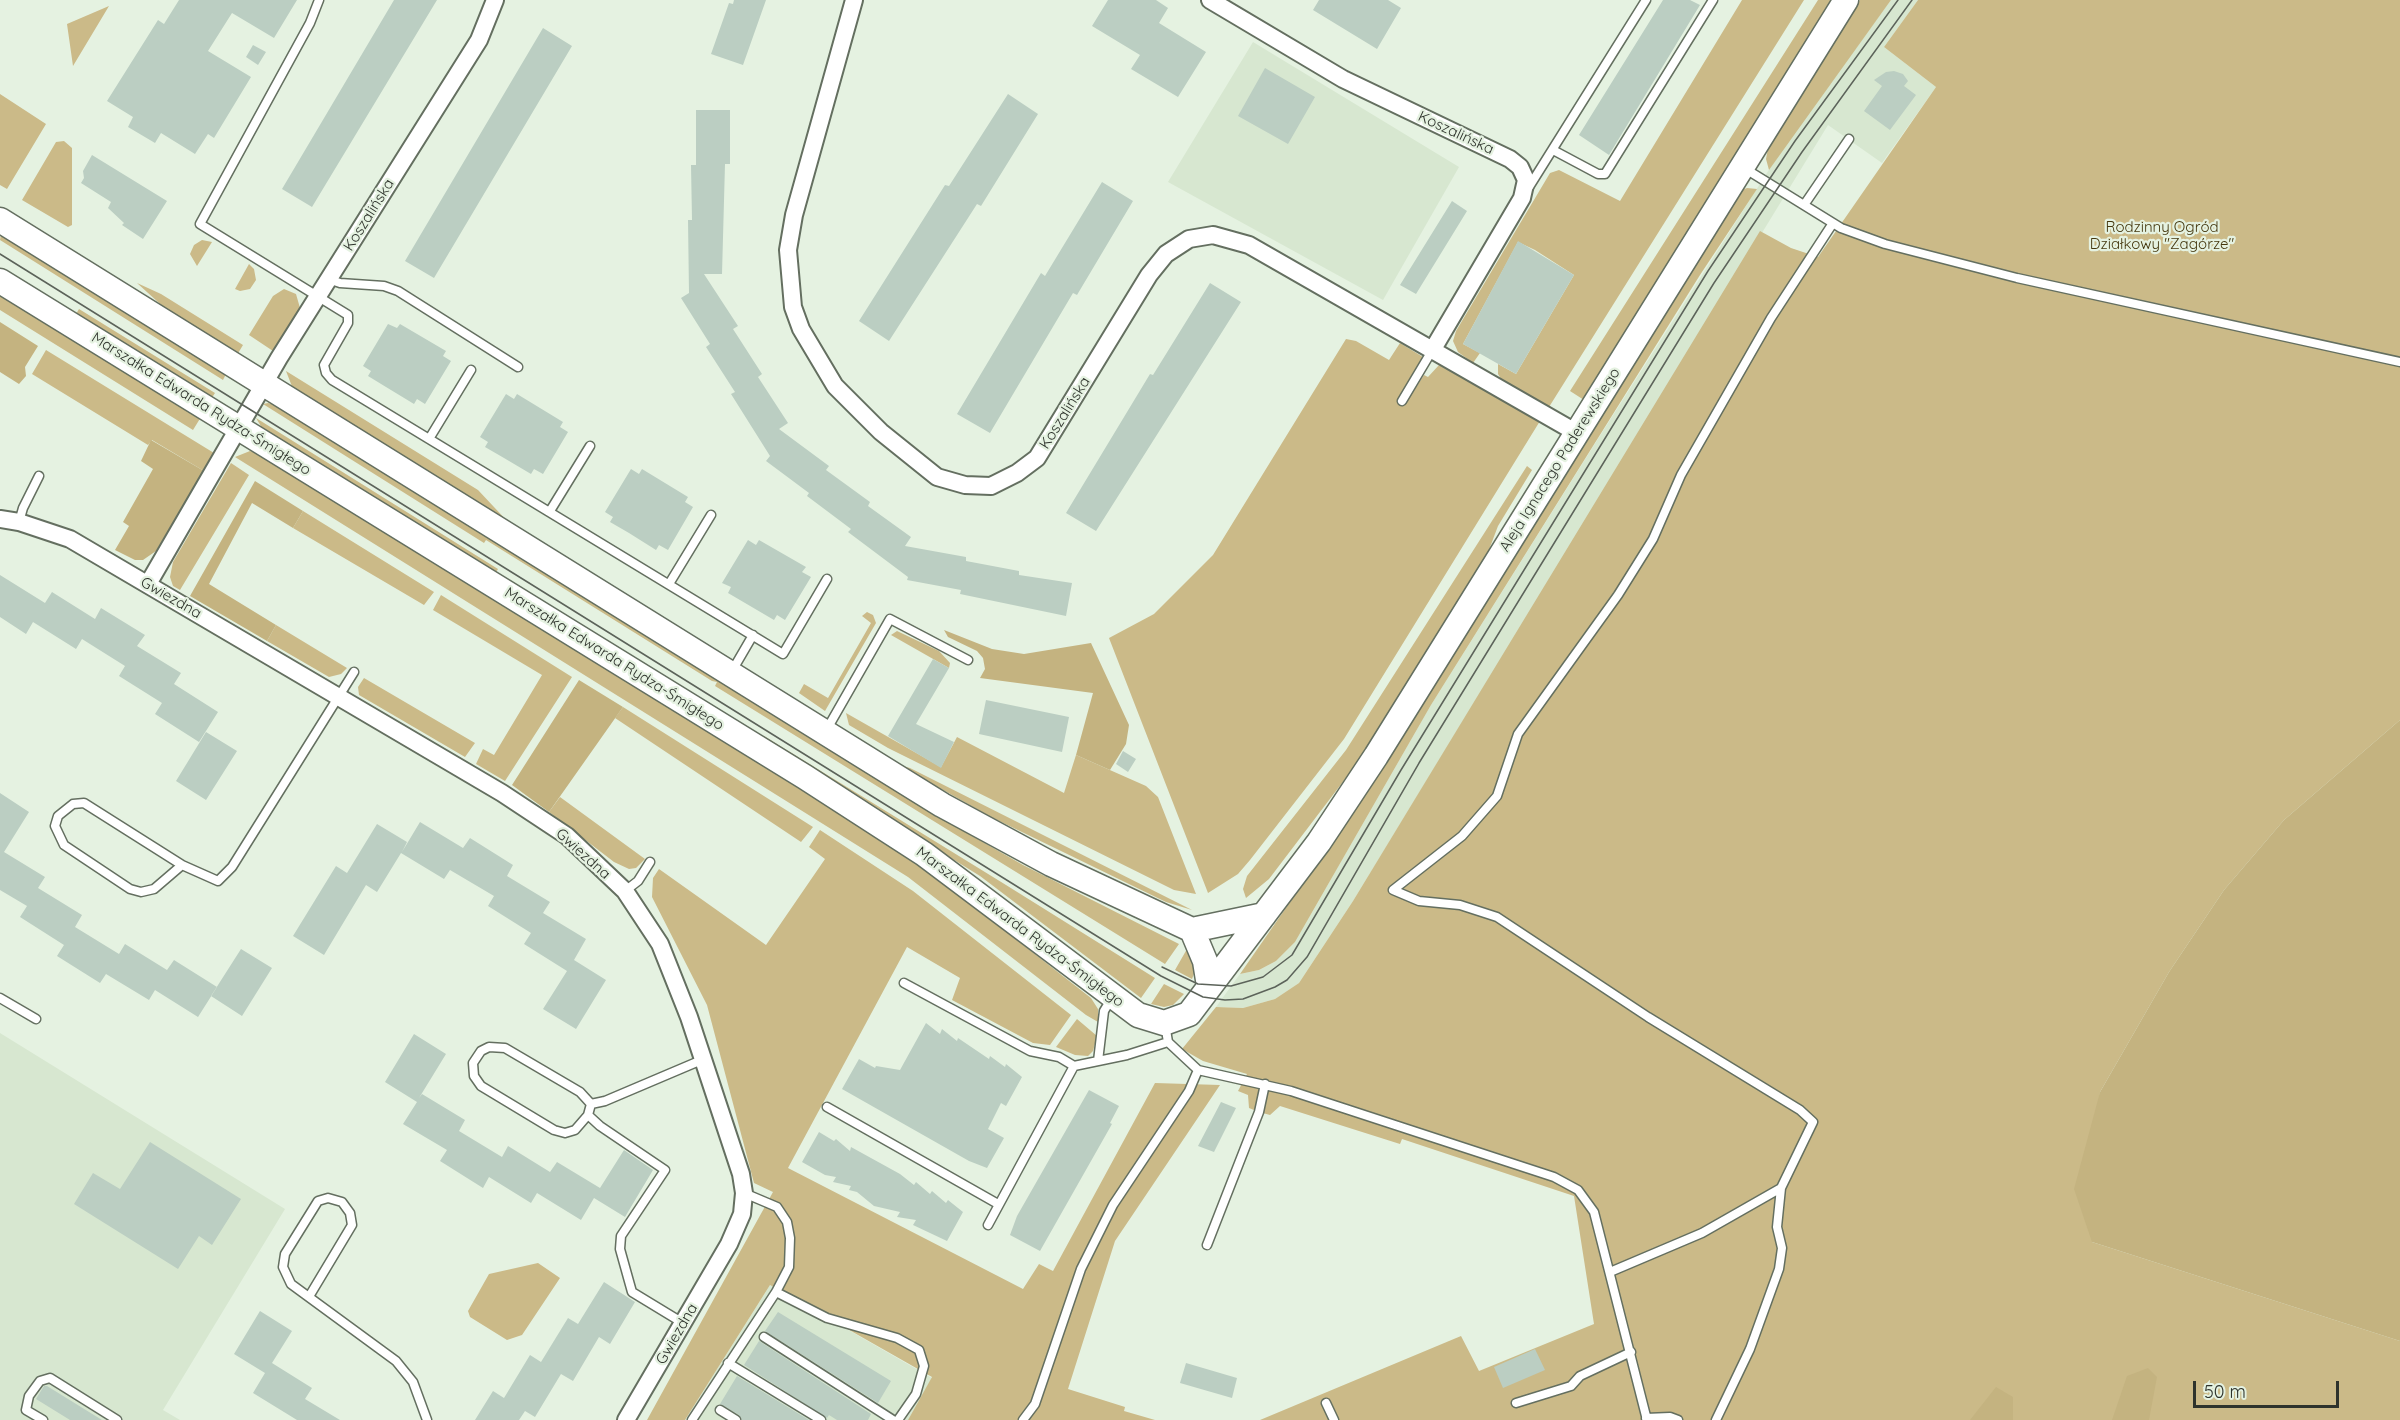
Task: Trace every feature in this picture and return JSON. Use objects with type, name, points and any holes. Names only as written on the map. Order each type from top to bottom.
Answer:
[{"type":"street","name":"Koszalińska","points":[[148,584],[264,383],[479,40],[495,0]]},
{"type":"street","name":"Koszalińska","points":[[854,0],[794,215],[788,250],[793,307],[801,329],[835,386],[881,432],[937,477],[965,485],[991,486],[1017,473],[1037,458],[1149,275],[1166,254],[1189,239],[1213,235],[1249,245],[1576,433]]},
{"type":"street","name":"Koszalińska","points":[[1210,0],[1343,79],[1510,159],[1520,167],[1526,180],[1522,198]]},
{"type":"street","name":"Aleja Ignacego Paderewskiego","points":[[1264,915],[1319,842],[1376,756],[1846,0]]},
{"type":"street","points":[[1433,349],[1522,198]]},
{"type":"street","points":[[0,220],[824,734],[942,805],[1051,864],[1192,930],[1264,915]]},
{"type":"street","name":"Marszałka Edwarda Rydza-Śmigłego","points":[[0,281],[806,777],[905,841],[1138,1015],[1166,1033]]},
{"type":"street","name":"Gwiezdna","points":[[0,519],[19,522],[69,539],[502,793],[567,836],[624,891],[660,944],[704,1059],[741,1174],[744,1193],[742,1214],[729,1244],[626,1420]]},
{"type":"street","points":[[1166,1033],[1189,1014],[1264,915]]},
{"type":"street","points":[[1192,930],[1205,961],[1209,986]]},
{"type":"lane","points":[[319,0],[310,23],[200,224],[348,315],[348,323],[324,365],[326,373],[332,380],[783,654],[827,579]]},
{"type":"lane","points":[[1522,198],[1646,0]]},
{"type":"lane","points":[[1553,150],[1598,174],[1605,174],[1713,0]]},
{"type":"lane","points":[[1804,205],[1849,139]]},
{"type":"lane","points":[[1743,168],[1833,223],[1885,244],[2017,278],[2400,362]]},
{"type":"lane","points":[[1716,1420],[1750,1349],[1779,1269],[1782,1248],[1777,1227],[1781,1188],[1813,1122],[1800,1110],[1648,1017],[1497,917],[1460,905],[1419,901],[1393,890],[1462,836],[1497,796],[1518,734],[1618,595],[1653,539],[1682,475],[1771,318],[1833,223]]},
{"type":"lane","points":[[328,279],[340,284],[384,286],[398,291],[518,366]]},
{"type":"lane","points":[[1402,401],[1433,349]]},
{"type":"lane","points":[[429,439],[471,370]]},
{"type":"lane","points":[[550,511],[590,446]]},
{"type":"lane","points":[[19,522],[23,508],[39,476]]},
{"type":"lane","points":[[669,584],[711,515]]},
{"type":"lane","points":[[824,734],[890,619],[968,660]]},
{"type":"lane","points":[[730,674],[753,635]]},
{"type":"lane","points":[[182,865],[154,890],[141,892],[130,889],[64,845],[55,826],[58,816],[73,804],[84,803],[182,865],[218,881],[232,867],[354,672]]},
{"type":"lane","points":[[624,891],[638,881],[650,862]]},
{"type":"lane","points":[[904,983],[1030,1051],[1059,1057],[1074,1066],[1151,1050],[1166,1033],[1198,1070],[1265,1084],[1554,1177],[1578,1190],[1594,1212],[1646,1419],[1670,1417],[1678,1420]]},
{"type":"lane","points":[[1098,1061],[1104,1011],[1113,996]]},
{"type":"lane","points":[[0,999],[36,1019]]},
{"type":"lane","points":[[489,1047],[505,1048],[580,1092],[591,1104],[588,1115],[575,1130],[565,1133],[554,1130],[481,1086],[474,1076],[473,1063],[481,1051],[489,1047]]},
{"type":"lane","points":[[591,1104],[605,1101],[704,1059]]},
{"type":"lane","points":[[988,1225],[1074,1066]]},
{"type":"lane","points":[[1034,1420],[1035,1404],[1081,1269],[1113,1205],[1189,1090],[1198,1070]]},
{"type":"lane","points":[[1208,1245],[1259,1112],[1265,1084]]},
{"type":"lane","points":[[827,1107],[998,1204]]},
{"type":"lane","points":[[588,1115],[600,1126],[665,1170],[621,1236],[620,1249],[632,1292],[683,1323]]},
{"type":"lane","points":[[1610,1272],[1702,1233],[1781,1188]]},
{"type":"lane","points":[[692,1420],[776,1292],[789,1267],[790,1238],[787,1222],[777,1207],[744,1193]]},
{"type":"lane","points":[[310,1295],[352,1225],[350,1213],[342,1202],[328,1198],[318,1201],[285,1254],[282,1267],[291,1284],[310,1295],[396,1361],[413,1382],[427,1420]]},
{"type":"lane","points":[[776,1292],[827,1318],[897,1338],[919,1350],[924,1366],[916,1394],[898,1420]]},
{"type":"lane","points":[[764,1337],[893,1420]]},
{"type":"lane","points":[[1516,1403],[1570,1386],[1580,1376],[1631,1352]]},
{"type":"lane","points":[[728,1363],[821,1420]]},
{"type":"lane","points":[[43,1420],[26,1410],[30,1396],[40,1381],[50,1378],[117,1420]]},
{"type":"lane","points":[[1326,1403],[1334,1420]]},
{"type":"lane","points":[[1023,1420],[1035,1404]]},
{"type":"lane","points":[[720,1410],[736,1420]]},
{"type":"shaded area","points":[[1891,0],[1918,0],[1884,47],[1936,87],[1882,163],[1828,125],[1353,901],[1299,983],[1275,999],[1243,1008],[1216,1007],[1240,974],[1259,970],[1276,961],[1295,942],[1431,705],[1596,442],[1784,146]]},
{"type":"shaded area","points":[[1253,42],[1459,167],[1383,300],[1168,182]]},
{"type":"shaded area","points":[[0,322],[38,346],[25,367],[26,376],[19,384],[0,372]]},
{"type":"shaded area","points":[[151,440],[204,471],[156,551],[143,560],[135,560],[115,550],[129,526],[123,522],[153,469],[141,461]]},
{"type":"shaded area","points":[[255,481],[303,511],[293,528],[252,503],[209,584],[276,625],[267,641],[190,596]]},
{"type":"shaded area","points":[[944,630],[992,649],[1024,654],[1091,643],[1129,725],[1126,744],[1110,770],[1076,755],[1093,693],[980,678],[985,669],[983,658],[977,651],[948,637]]},
{"type":"shaded area","points":[[579,680],[623,707],[549,812],[512,785]]},
{"type":"shaded area","points":[[2400,720],[2400,1341],[2092,1242],[2074,1189],[2100,1092],[2169,972],[2224,890],[2284,820]]},
{"type":"shaded area","points":[[0,1033],[285,1209],[163,1410],[180,1420],[0,1420]]},
{"type":"shaded area","points":[[770,1285],[932,1378],[908,1420],[685,1420]]},
{"type":"shaded area","points":[[2148,1368],[2157,1377],[2149,1420],[2112,1420],[2127,1376]]},
{"type":"shaded area","points":[[1996,1387],[2013,1397],[2013,1420],[1970,1420]]},
{"type":"green space","points":[[1742,0],[1804,0],[1549,407],[1501,379],[1498,374],[1498,364],[1516,374],[1574,275],[1535,250],[1518,242],[1463,344],[1480,353],[1473,363],[1458,352],[1453,341],[1456,331],[1550,173],[1559,170],[1620,201]]},
{"type":"green space","points":[[1818,0],[1835,0],[1584,400],[1570,391]]},
{"type":"green space","points":[[1860,0],[1891,0],[1769,170],[1766,159],[1769,143]]},
{"type":"green space","name":"Rodzinny Ogród Działkowy \"Zagórze\"","points":[[1918,0],[2400,0],[2400,720],[2284,820],[2224,890],[2169,972],[2100,1092],[2092,1242],[2400,1341],[2400,1420],[1260,1420],[1461,1336],[1479,1371],[1594,1324],[1574,1196],[1402,1139],[1400,1144],[1280,1106],[1270,1115],[1259,1112],[1249,1108],[1248,1095],[1238,1091],[1247,1074],[1203,1061],[1182,1049],[1216,1007],[1243,1008],[1275,999],[1299,983],[1353,901],[1760,231],[1791,248],[1818,257],[1936,87],[1884,47]]},
{"type":"green space","points":[[109,6],[73,66],[67,24]]},
{"type":"green space","points":[[0,94],[46,124],[7,189],[0,185]]},
{"type":"green space","points":[[64,141],[72,148],[72,225],[68,227],[22,200],[56,142]]},
{"type":"green space","points":[[1757,189],[1700,275],[1431,705],[1295,942],[1276,961],[1259,970],[1240,974],[1329,846],[1742,190]]},
{"type":"green space","points":[[1,234],[227,372],[223,380],[0,240]]},
{"type":"green space","points":[[202,240],[212,242],[197,266],[190,254],[194,245]]},
{"type":"green space","points":[[249,264],[254,269],[256,280],[250,289],[240,291],[235,289]]},
{"type":"green space","points":[[137,283],[161,294],[243,345],[237,355],[169,312]]},
{"type":"green space","points":[[284,289],[296,294],[300,308],[273,351],[249,335],[273,296]]},
{"type":"green space","points":[[0,292],[201,417],[193,430],[0,310]]},
{"type":"green space","points":[[79,309],[215,393],[211,399],[76,314]]},
{"type":"green space","points":[[1346,339],[1356,341],[1389,360],[1400,343],[1423,357],[1397,401],[1404,406],[1424,375],[1428,377],[1439,365],[1540,421],[1344,739],[1238,874],[1208,893],[1109,638],[1154,614],[1213,555]]},
{"type":"green space","points":[[46,350],[214,453],[204,471],[152,440],[148,445],[32,374]]},
{"type":"green space","points":[[286,371],[478,490],[509,523],[293,389]]},
{"type":"green space","points":[[263,404],[276,405],[946,821],[1023,865],[1179,944],[1165,964],[715,686],[717,682],[486,540],[484,543]]},
{"type":"green space","points":[[256,418],[498,569],[495,574],[262,428]]},
{"type":"green space","points":[[250,451],[263,455],[876,836],[953,890],[1091,998],[1098,1009],[1098,1022],[908,877],[235,457]]},
{"type":"green space","points":[[231,463],[249,475],[180,590],[173,586],[170,577],[173,562]]},
{"type":"green space","points":[[1527,466],[1532,470],[1498,526],[1484,563],[1377,737],[1269,879],[1246,898],[1243,889],[1247,876],[1346,750]]},
{"type":"green space","points":[[303,511],[434,592],[424,605],[293,528]]},
{"type":"green space","points":[[441,595],[572,677],[505,781],[476,764],[483,749],[494,755],[542,675],[433,610]]},
{"type":"green space","points":[[867,612],[873,615],[876,623],[825,711],[799,693],[804,684],[828,698],[871,623],[862,616]]},
{"type":"green space","points":[[276,625],[347,668],[341,674],[329,677],[267,641]]},
{"type":"green space","points":[[897,631],[939,651],[950,663],[949,668],[891,635]]},
{"type":"green space","points":[[364,678],[475,743],[465,757],[359,695],[358,687]]},
{"type":"green space","points":[[623,707],[813,827],[801,842],[615,718]]},
{"type":"green space","points":[[846,713],[941,767],[957,737],[1064,793],[1076,755],[1146,786],[1158,797],[1196,894],[1174,890],[888,748],[849,725]]},
{"type":"green space","points":[[764,736],[1155,978],[1141,998],[980,876],[761,740]]},
{"type":"green space","points":[[899,765],[910,768],[1192,910],[1166,902],[991,817]]},
{"type":"green space","points":[[560,797],[645,859],[636,868],[629,869],[614,862],[549,812]]},
{"type":"green space","points":[[820,830],[913,891],[1071,1015],[1050,1045],[1033,1043],[952,1000],[960,978],[907,947],[788,1168],[1023,1289],[1039,1264],[1053,1271],[1155,1083],[1220,1085],[1115,1241],[1068,1389],[1125,1407],[1124,1411],[1155,1420],[908,1420],[932,1377],[770,1285],[685,1420],[647,1420],[773,1192],[754,1183],[707,1005],[652,897],[653,878],[659,869],[766,945],[825,859],[809,847]]},
{"type":"green space","points":[[1187,949],[1193,955],[1195,971],[1192,979],[1175,970]]},
{"type":"green space","points":[[1164,984],[1184,994],[1173,1005],[1164,1007],[1151,1004]]},
{"type":"green space","points":[[1077,1019],[1097,1036],[1093,1051],[1088,1056],[1075,1055],[1056,1047]]},
{"type":"green space","points":[[538,1263],[560,1278],[522,1335],[507,1340],[470,1317],[468,1311],[489,1274]]},
{"type":"building","points":[[179,0],[297,0],[274,38],[232,13],[208,51],[251,77],[214,138],[208,134],[195,154],[161,133],[155,143],[128,127],[133,117],[107,101],[158,20],[164,24]]},
{"type":"building","points":[[394,0],[437,0],[312,207],[282,189]]},
{"type":"building","points":[[734,0],[766,0],[743,65],[711,54],[729,3],[733,4]]},
{"type":"building","points":[[1108,0],[1156,0],[1168,8],[1159,23],[1206,52],[1178,97],[1131,69],[1140,55],[1092,26]]},
{"type":"building","points":[[1319,0],[1388,0],[1401,8],[1377,49],[1313,10]]},
{"type":"building","points":[[1663,0],[1690,0],[1700,5],[1609,155],[1579,135]]},
{"type":"building","points":[[543,28],[572,46],[434,278],[405,261]]},
{"type":"building","points":[[253,45],[266,52],[258,65],[246,57]]},
{"type":"building","points":[[1265,68],[1315,97],[1288,144],[1238,116]]},
{"type":"building","points":[[1894,71],[1903,74],[1908,81],[1904,86],[1916,95],[1890,130],[1864,111],[1882,86],[1874,80],[1886,72]]},
{"type":"building","points":[[1008,94],[1038,114],[981,206],[977,204],[889,341],[859,321],[945,185],[949,186]]},
{"type":"building","points":[[696,110],[730,110],[730,164],[725,164],[722,274],[704,274],[738,326],[733,329],[762,374],[758,377],[788,423],[779,429],[829,466],[826,470],[870,502],[868,506],[911,537],[905,546],[966,557],[966,561],[1019,571],[1019,575],[1072,583],[1066,616],[960,594],[961,590],[907,580],[908,577],[848,532],[851,529],[807,496],[809,493],[766,461],[770,456],[731,394],[735,392],[706,347],[710,344],[681,298],[689,293],[688,220],[692,220],[691,165],[696,165]]},
{"type":"building","points":[[92,155],[167,201],[143,239],[122,225],[124,223],[108,208],[111,202],[81,183],[84,178],[83,171]]},
{"type":"building","points":[[1102,182],[1133,201],[1077,295],[1073,293],[990,433],[957,414],[1041,273],[1045,276]]},
{"type":"building","points":[[1452,201],[1467,211],[1416,294],[1400,285]]},
{"type":"building","points":[[1518,241],[1574,275],[1516,374],[1463,344]]},
{"type":"building","points":[[1210,283],[1241,302],[1096,531],[1066,513],[1150,374],[1153,375]]},
{"type":"building","points":[[388,324],[397,328],[400,324],[446,351],[443,356],[451,361],[425,404],[417,399],[414,404],[368,376],[371,371],[363,366]]},
{"type":"building","points":[[506,394],[514,399],[517,394],[563,422],[560,427],[568,432],[543,474],[534,469],[531,474],[485,447],[488,442],[480,437]]},
{"type":"building","points":[[631,469],[639,474],[642,469],[688,497],[685,502],[693,507],[668,550],[659,545],[656,550],[610,522],[613,517],[605,512]]},
{"type":"building","points":[[748,540],[756,545],[759,540],[806,567],[802,572],[811,577],[785,620],[777,615],[774,620],[728,593],[731,587],[722,583]]},
{"type":"building","points":[[0,575],[45,603],[52,592],[95,619],[101,608],[145,635],[137,646],[181,673],[174,684],[218,712],[199,742],[155,714],[162,703],[119,676],[125,666],[82,639],[76,649],[33,622],[26,634],[0,617]]},
{"type":"building","points":[[933,659],[949,668],[916,724],[954,742],[941,768],[888,736]]},
{"type":"building","points":[[986,700],[1069,717],[1062,752],[979,734]]},
{"type":"building","points":[[206,732],[237,751],[206,800],[176,781]]},
{"type":"building","points":[[1123,751],[1136,759],[1128,772],[1116,764]]},
{"type":"building","points":[[0,793],[29,812],[4,852],[45,877],[38,888],[82,915],[75,927],[119,954],[125,944],[167,970],[174,960],[217,987],[198,1017],[155,990],[149,1000],[106,974],[100,983],[57,956],[64,945],[20,917],[27,906],[0,890]]},
{"type":"building","points":[[420,822],[463,848],[470,838],[513,865],[507,876],[550,902],[543,913],[586,939],[574,960],[606,980],[576,1029],[543,1009],[567,971],[524,944],[531,933],[488,906],[494,896],[450,870],[444,879],[401,853],[377,892],[366,885],[324,955],[293,936],[336,866],[347,873],[377,824],[407,842],[402,852]]},
{"type":"building","points":[[241,949],[272,968],[242,1016],[211,996]]},
{"type":"building","points":[[926,1023],[940,1034],[942,1029],[957,1041],[958,1038],[989,1059],[990,1056],[1005,1067],[1006,1064],[1022,1077],[1006,1106],[1001,1103],[988,1129],[1004,1138],[987,1168],[969,1161],[842,1089],[859,1059],[875,1068],[876,1066],[900,1070]]},
{"type":"building","points":[[414,1034],[446,1054],[419,1098],[422,1094],[465,1120],[459,1131],[502,1157],[508,1146],[550,1172],[557,1162],[600,1188],[624,1150],[653,1170],[625,1217],[594,1198],[581,1220],[537,1193],[531,1203],[489,1177],[483,1188],[440,1161],[447,1150],[403,1124],[417,1102],[385,1082]]},
{"type":"building","points":[[1089,1090],[1119,1106],[1110,1123],[1112,1124],[1040,1251],[1010,1235],[1017,1216]]},
{"type":"building","points":[[1221,1102],[1236,1108],[1214,1152],[1198,1146]]},
{"type":"building","points":[[819,1132],[834,1141],[836,1139],[850,1151],[851,1147],[900,1174],[914,1185],[916,1182],[930,1194],[932,1191],[946,1203],[948,1200],[963,1212],[947,1241],[913,1225],[916,1220],[897,1217],[900,1212],[874,1206],[857,1192],[849,1190],[851,1186],[833,1182],[836,1177],[825,1175],[802,1162]]},
{"type":"building","points":[[150,1142],[241,1199],[212,1245],[199,1236],[178,1269],[74,1204],[93,1173],[120,1189]]},
{"type":"building","points":[[604,1282],[635,1302],[610,1344],[599,1337],[573,1381],[561,1374],[535,1417],[525,1411],[519,1420],[475,1420],[493,1391],[504,1398],[530,1355],[541,1362],[568,1318],[578,1324]]},
{"type":"building","points":[[260,1311],[292,1331],[272,1363],[312,1388],[305,1399],[340,1420],[297,1420],[253,1393],[265,1373],[234,1354]]},
{"type":"building","points":[[778,1312],[891,1381],[878,1403],[765,1331]]},
{"type":"building","points":[[759,1341],[871,1414],[868,1420],[837,1420],[829,1415],[827,1418],[744,1365]]},
{"type":"building","points":[[1535,1349],[1545,1370],[1503,1388],[1494,1367]]},
{"type":"building","points":[[1186,1363],[1237,1378],[1232,1398],[1180,1383]]},
{"type":"building","points":[[737,1376],[809,1420],[742,1420],[739,1415],[720,1404]]},
{"type":"building","points":[[44,1386],[102,1420],[70,1420],[36,1399]]},
{"type":"tram line","points":[[1162,967],[1198,984],[1231,986],[1263,977],[1292,955],[1401,770],[1708,271],[1795,141],[1898,0]]},
{"type":"tram line","points":[[0,254],[1161,976],[1203,997],[1225,1000],[1243,999],[1287,980],[1307,957],[1419,763],[1714,283],[1802,152],[1912,0]]}]
